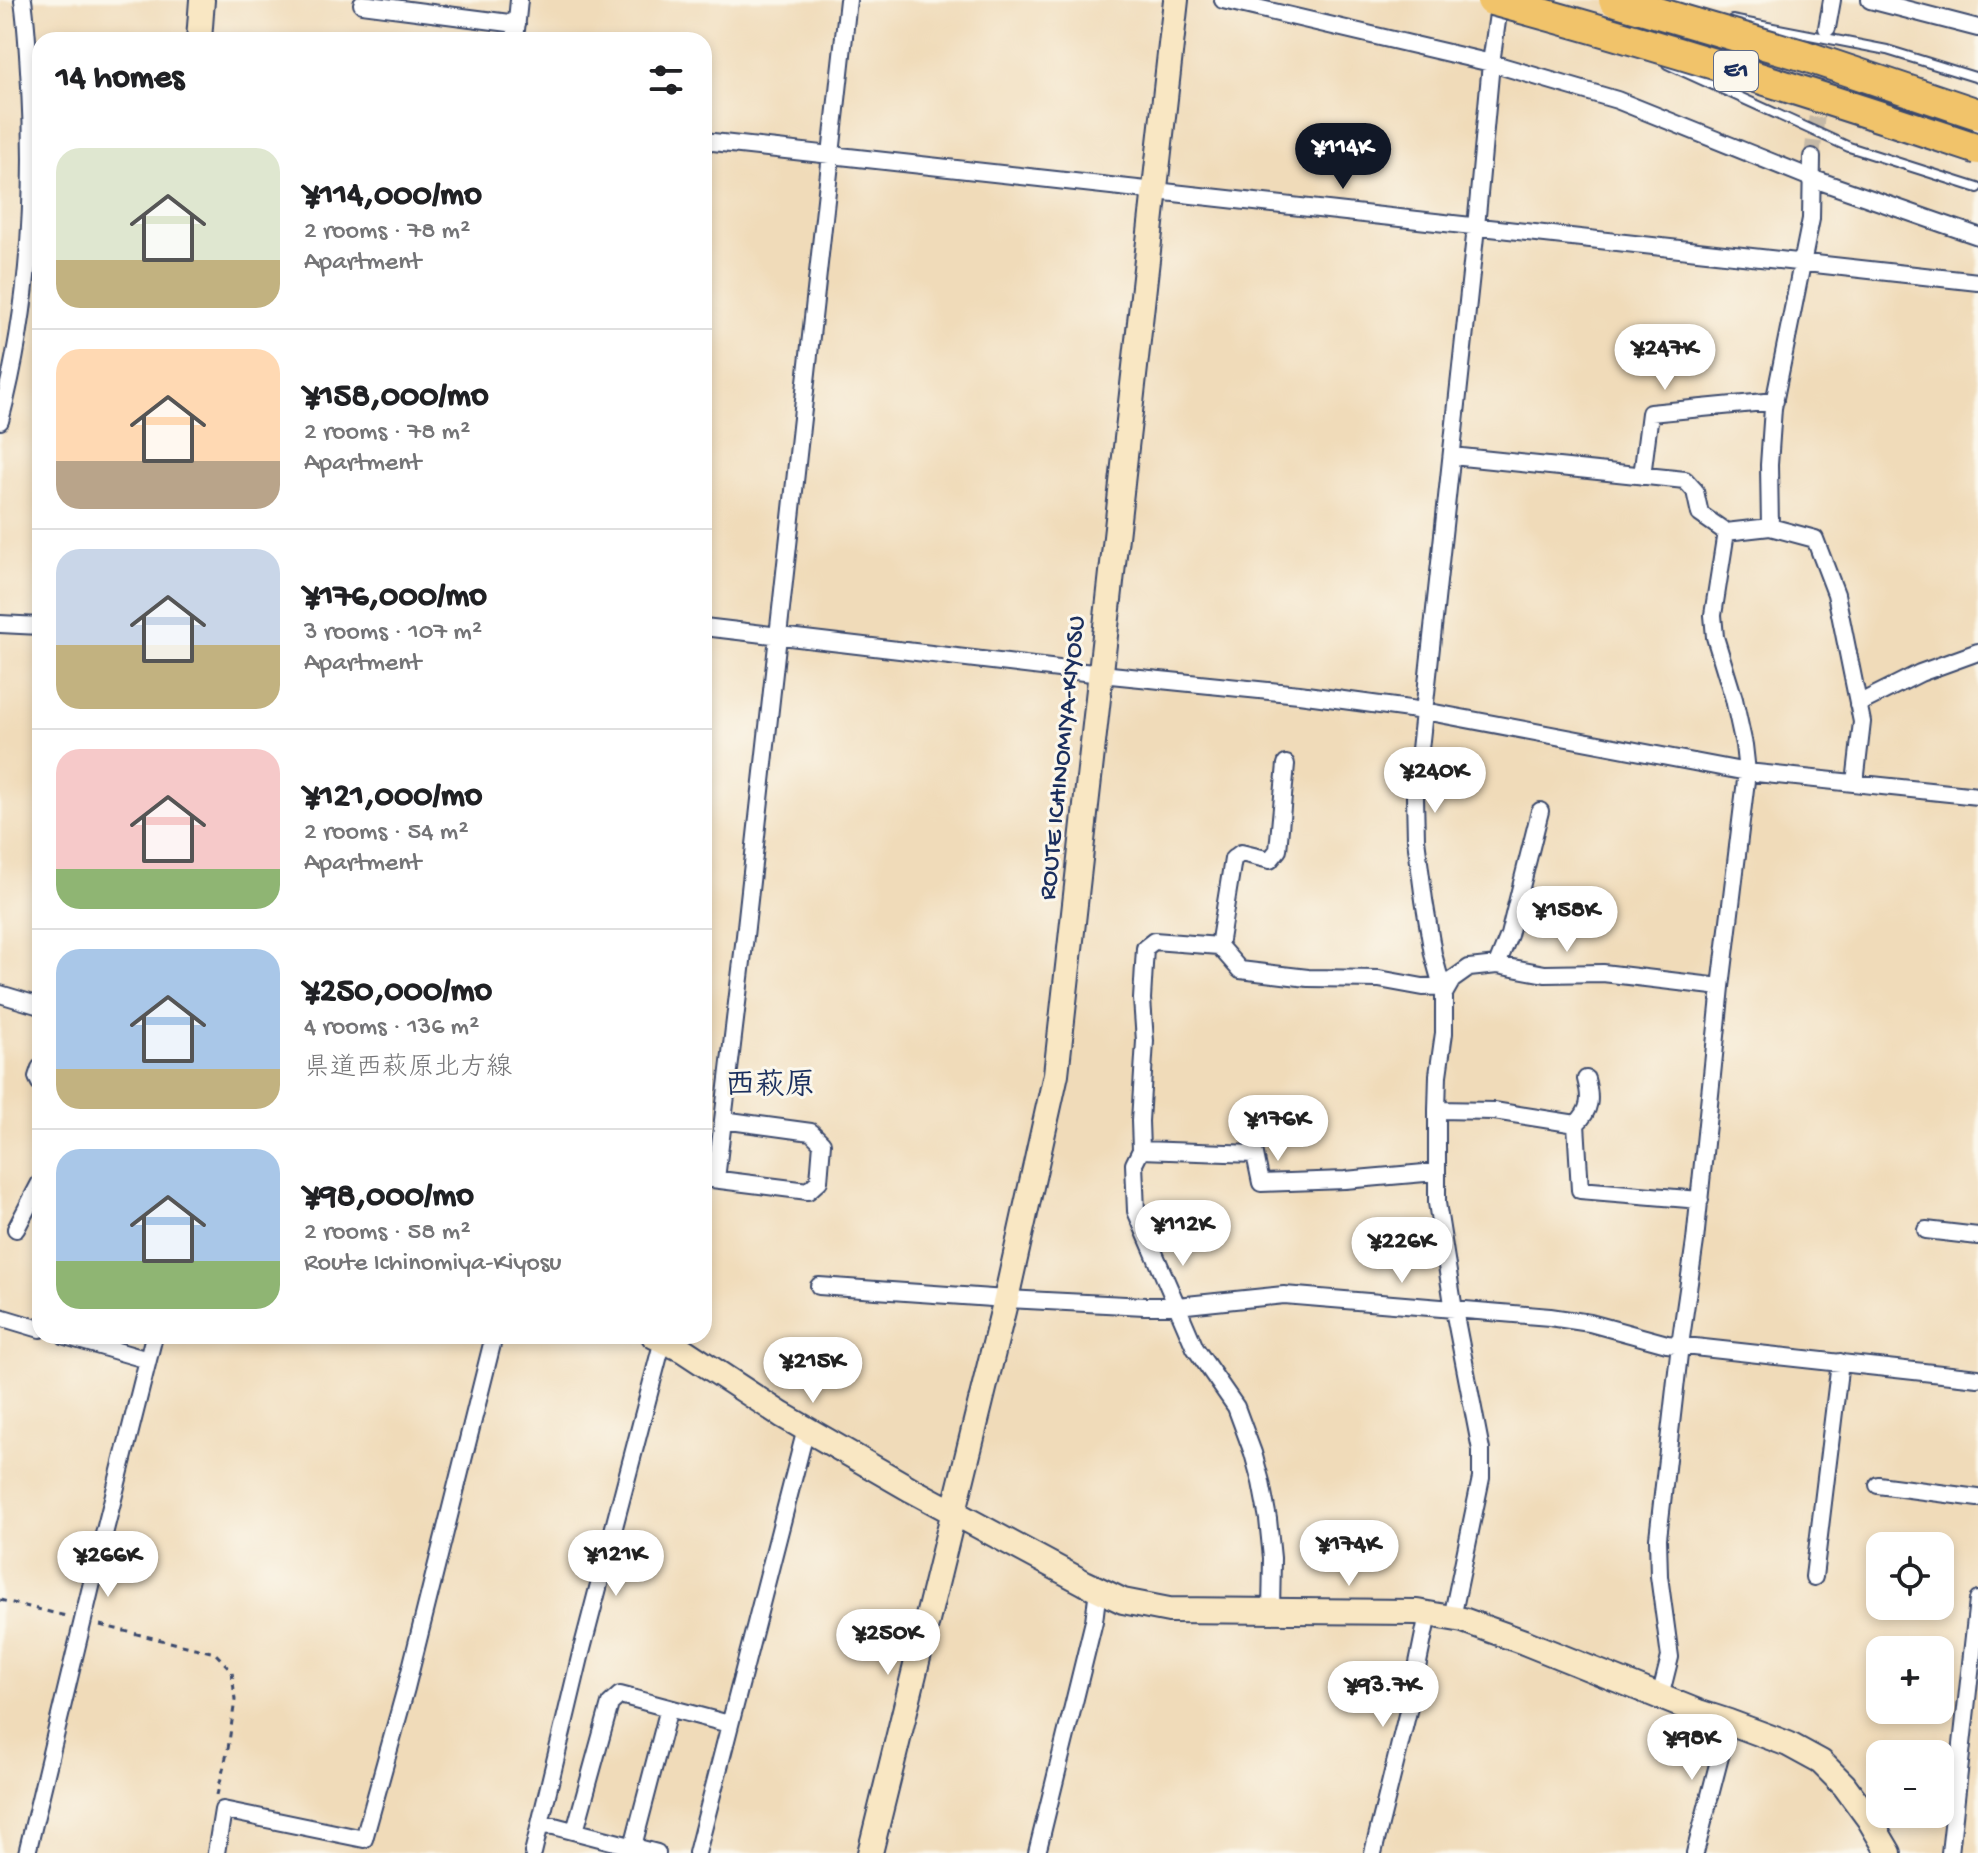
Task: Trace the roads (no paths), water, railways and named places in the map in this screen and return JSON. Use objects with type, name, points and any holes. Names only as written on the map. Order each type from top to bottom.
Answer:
[{"type":"highway","name":"E1","points":[[1492,0],[1797,89],[1978,149]]},
{"type":"highway","name":"E1","points":[[1614,0],[1805,56],[1978,114]]},
{"type":"main road","points":[[200,32],[202,0]]},
{"type":"main road","name":"ROUTE ICHINOMIYA-KIYOSU","points":[[870,1853],[1006,1299],[1056,1074],[1176,0]]},
{"type":"main road","points":[[672,1344],[806,1429],[952,1513],[1123,1601],[1169,1610],[1417,1612],[1463,1620],[1788,1744],[1821,1762],[1844,1785],[1889,1853]]},
{"type":"street","points":[[23,0],[32,61]]},
{"type":"street","points":[[362,4],[516,32],[519,0]]},
{"type":"street","points":[[712,1169],[723,1120],[747,921],[848,0]]},
{"type":"street","points":[[1223,0],[1491,63],[1617,100],[1811,178],[1978,236]]},
{"type":"street","points":[[1373,1853],[1409,1707],[1481,1478],[1481,1450],[1437,1203],[1437,1110],[1444,1033],[1443,990],[1433,954],[1416,839],[1415,796],[1500,0]]},
{"type":"street","points":[[1827,28],[1832,0]]},
{"type":"street","points":[[1870,0],[1978,28]]},
{"type":"street","points":[[0,421],[12,374],[31,224],[32,133]]},
{"type":"street","points":[[712,142],[1978,282]]},
{"type":"street","points":[[1770,527],[1769,465],[1775,401],[1811,219],[1812,157]]},
{"type":"street","points":[[1642,476],[1650,413],[1775,401]]},
{"type":"street","points":[[1452,456],[1685,480],[1695,491],[1700,514],[1726,532],[1770,527],[1815,539],[1836,594],[1862,722],[1855,783]]},
{"type":"street","points":[[1660,1697],[1670,1657],[1659,1576],[1658,1538],[1700,1200],[1747,772],[1741,730],[1715,637],[1713,615],[1726,532]]},
{"type":"street","points":[[0,624],[32,626]]},
{"type":"street","points":[[712,628],[1299,694],[1424,711],[1747,772],[1978,796]]},
{"type":"street","points":[[1858,704],[1920,673],[1978,652]]},
{"type":"street","points":[[1219,946],[1233,859],[1241,853],[1270,860],[1278,850],[1286,764]]},
{"type":"street","points":[[1497,965],[1515,912],[1540,811]]},
{"type":"street","points":[[1271,1611],[1272,1558],[1268,1519],[1253,1453],[1236,1407],[1195,1348],[1136,1211],[1134,1164],[1141,1150],[1145,948],[1154,941],[1219,946],[1240,970],[1308,978],[1379,979],[1443,990]]},
{"type":"street","points":[[1443,990],[1469,968],[1497,965],[1545,974],[1603,973],[1721,987]]},
{"type":"street","points":[[0,994],[32,1004]]},
{"type":"street","points":[[1576,1124],[1586,1115],[1589,1101],[1586,1079]]},
{"type":"street","points":[[1437,1110],[1494,1111],[1576,1124]]},
{"type":"street","points":[[712,1178],[808,1191],[819,1181],[822,1143],[811,1132],[723,1120]]},
{"type":"street","points":[[1576,1124],[1580,1190],[1700,1200]]},
{"type":"street","points":[[1141,1150],[1255,1154],[1261,1183],[1436,1172]]},
{"type":"street","points":[[16,1229],[32,1198]]},
{"type":"street","points":[[1926,1230],[1978,1236]]},
{"type":"street","points":[[819,1286],[1145,1306],[1177,1306],[1284,1295],[1550,1317],[1590,1323],[1667,1344],[1978,1378]]},
{"type":"street","points":[[0,1317],[32,1327]]},
{"type":"street","points":[[93,1344],[148,1360]]},
{"type":"street","points":[[27,1853],[152,1344]]},
{"type":"street","points":[[216,1853],[223,1810],[364,1839],[406,1688],[492,1344]]},
{"type":"street","points":[[533,1853],[658,1344]]},
{"type":"street","points":[[1814,1577],[1840,1362]]},
{"type":"street","points":[[697,1853],[806,1429]]},
{"type":"street","points":[[1878,1485],[1978,1498]]},
{"type":"street","points":[[1037,1853],[1094,1621],[1098,1589]]},
{"type":"street","points":[[1950,1853],[1978,1600]]},
{"type":"street","points":[[575,1831],[610,1704],[620,1695],[729,1724]]},
{"type":"street","points":[[633,1846],[669,1708]]},
{"type":"street","points":[[1695,1853],[1729,1722]]},
{"type":"street","points":[[540,1825],[657,1853]]},
{"type":"lane","points":[[1629,0],[1689,12]]},
{"type":"lane","points":[[1720,18],[1887,50],[1978,78]]},
{"type":"lane","points":[[1576,23],[1634,49]]},
{"type":"lane","points":[[1662,62],[1849,147],[1978,188]]},
{"type":"tunnel","points":[[1812,157],[1827,28]]},
{"type":"district","name":"西萩原","points":[[770,1087]]}]
